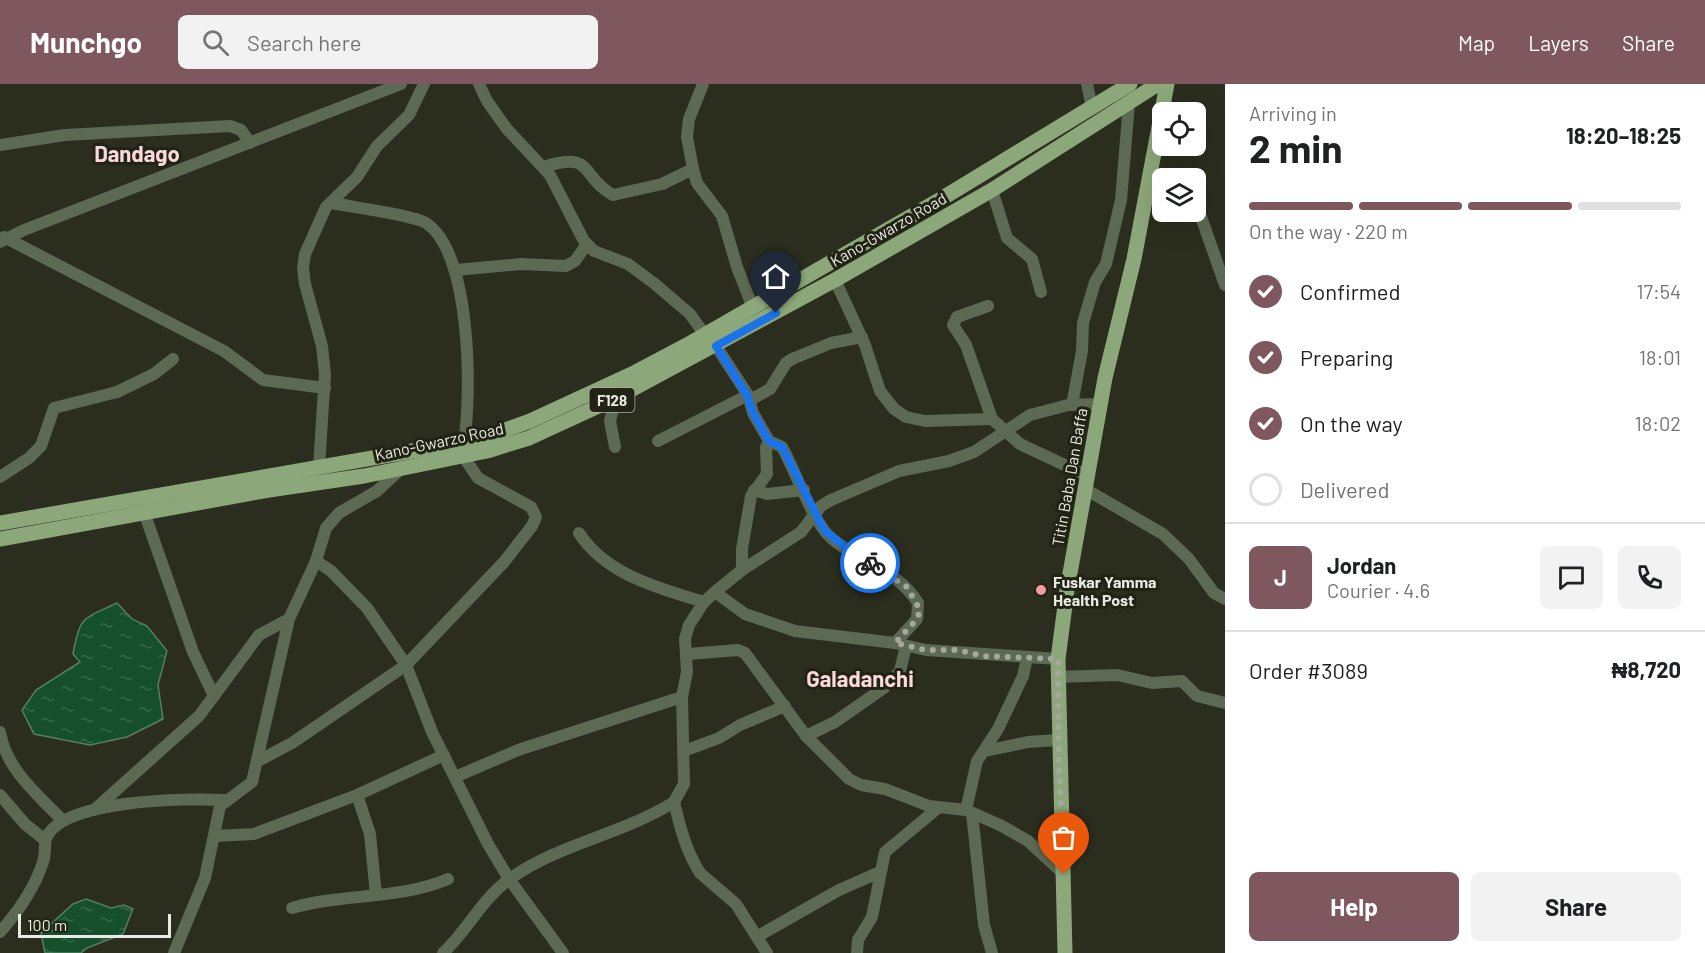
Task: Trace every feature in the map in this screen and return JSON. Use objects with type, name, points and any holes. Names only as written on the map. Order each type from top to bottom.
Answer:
[{"type":"main road","name":"Kano-Gwarzo Road","points":[[0,539],[376,465],[529,438],[616,398],[710,340],[753,308],[1130,84]]},
{"type":"main road","name":"Kano-Gwarzo Road","points":[[0,523],[319,467],[376,465],[404,467],[463,449],[710,340],[835,280],[992,190],[1158,84]]},
{"type":"main road","name":"Titin Baba Dan Baffa","points":[[1065,953],[1058,740],[1058,659],[1067,590],[1100,404],[1134,260],[1167,84]]},
{"type":"main road","points":[[910,215],[921,232]]},
{"type":"street","points":[[3,238],[401,84]]},
{"type":"street","points":[[319,467],[325,388],[321,346],[303,268],[304,254],[326,207],[357,177],[378,146],[409,115],[424,84]]},
{"type":"street","points":[[479,84],[487,101],[507,129],[543,167],[587,244],[594,251],[628,264],[690,314],[748,397],[753,413],[769,441],[782,447],[815,513],[830,536],[854,554],[899,580],[918,603],[920,610],[917,619],[900,645],[900,671],[885,687],[836,722],[806,736]]},
{"type":"street","points":[[703,84],[689,119],[687,137],[693,169],[697,183],[722,216],[737,267],[753,308]]},
{"type":"street","points":[[1087,84],[1092,108]]},
{"type":"street","points":[[1072,405],[1082,351],[1083,323],[1095,282],[1106,264],[1121,200],[1129,103]]},
{"type":"street","points":[[0,145],[65,135],[230,126],[241,130],[250,143]]},
{"type":"street","points":[[543,167],[573,160],[584,165],[604,190],[613,195],[662,184],[693,169]]},
{"type":"street","points":[[992,190],[1007,238],[1032,259],[1041,292]]},
{"type":"street","points":[[258,761],[292,743],[406,665],[504,562],[535,520],[531,507],[478,478],[463,449],[468,416],[466,352],[456,270],[439,233],[424,222],[332,203]]},
{"type":"street","points":[[1203,222],[1225,285]]},
{"type":"street","points":[[3,238],[224,351],[263,380],[325,388]]},
{"type":"street","points":[[456,270],[521,264],[566,266],[575,261],[587,244]]},
{"type":"street","points":[[835,280],[862,337],[884,398],[906,417],[933,422],[992,419]]},
{"type":"street","points":[[988,306],[957,317],[953,326],[966,345],[992,419],[1020,444],[1087,483],[1162,534],[1188,559],[1214,593],[1225,599]]},
{"type":"street","points":[[658,441],[748,397],[770,389],[789,360],[831,343],[862,337]]},
{"type":"street","points":[[0,477],[29,458],[41,446],[54,408],[117,392],[154,374],[173,359]]},
{"type":"street","points":[[615,447],[610,421],[616,398]]},
{"type":"street","points":[[443,953],[462,932],[469,920],[509,879],[558,851],[674,802],[684,784],[682,697],[688,654],[686,633],[704,602],[715,592],[742,570],[801,532],[815,513],[831,500],[884,477],[919,466],[950,462],[985,447],[1030,415],[1072,405],[1100,404]]},
{"type":"street","points":[[742,570],[744,534],[754,490],[767,474],[766,447],[769,441]]},
{"type":"street","points":[[174,953],[205,878],[217,813],[224,800],[252,782],[289,619],[316,561],[319,545],[332,520],[339,513],[377,491],[404,467]]},
{"type":"street","points":[[754,490],[767,494],[804,490]]},
{"type":"street","points":[[144,512],[193,652],[214,696]]},
{"type":"street","points":[[579,533],[591,549],[627,575],[704,602]]},
{"type":"street","points":[[316,561],[331,571],[366,608],[406,665],[444,755],[488,844],[509,879],[562,953]]},
{"type":"street","points":[[715,592],[745,615],[795,631],[900,645],[1058,659]]},
{"type":"street","points":[[93,810],[189,726],[259,635],[289,619]]},
{"type":"street","points":[[688,654],[742,651],[806,736],[854,782],[885,789],[919,804],[969,811],[1002,825],[1028,841],[1064,874]]},
{"type":"street","points":[[992,953],[984,924],[969,811],[977,761],[985,751],[1018,686],[1027,658]]},
{"type":"street","points":[[1057,677],[1117,675],[1152,683],[1182,681],[1197,696],[1225,703]]},
{"type":"street","points":[[455,777],[518,750],[682,697]]},
{"type":"street","points":[[684,751],[719,738],[740,725],[785,706]]},
{"type":"street","points":[[1,740],[12,766],[62,820]]},
{"type":"street","points":[[985,751],[1028,742],[1058,740]]},
{"type":"street","points":[[214,836],[254,834],[357,795],[444,755]]},
{"type":"street","points":[[0,795],[25,824],[45,840]]},
{"type":"street","points":[[357,795],[370,834],[376,895]]},
{"type":"street","points":[[0,932],[35,880],[45,854],[45,840],[62,820],[93,810],[177,799],[224,800]]},
{"type":"street","points":[[674,802],[683,837],[694,865],[700,873],[736,903],[767,953]]},
{"type":"street","points":[[857,953],[858,940],[867,927],[874,909],[880,872],[888,848],[918,827],[938,808]]},
{"type":"street","points":[[758,936],[839,890],[880,872]]},
{"type":"street","points":[[292,908],[329,900],[427,887],[448,879]]},
{"type":"water","points":[[117,603],[132,619],[147,626],[167,651],[158,685],[163,719],[127,737],[90,745],[34,734],[22,710],[36,690],[80,662],[73,654],[78,632],[85,620]]},
{"type":"water","points":[[86,899],[111,908],[124,905],[133,909],[123,934],[87,948],[81,953],[45,953],[41,933],[73,904]]},
{"type":"way so far","points":[[870,563],[899,580],[918,603],[920,610],[917,619],[895,643],[916,649],[958,650],[983,656],[1058,659],[1059,767],[1064,874]]},
{"type":"place","name":"Fuskar Yamma Health Post","points":[[1041,590]]},
{"type":"district","name":"Dandago","points":[[137,153]]},
{"type":"district","name":"Galadanchi","points":[[860,678]]},
{"type":"route","points":[[776,313],[716,346],[750,400],[753,413],[769,441],[782,447],[819,523],[830,536],[870,563]]}]
